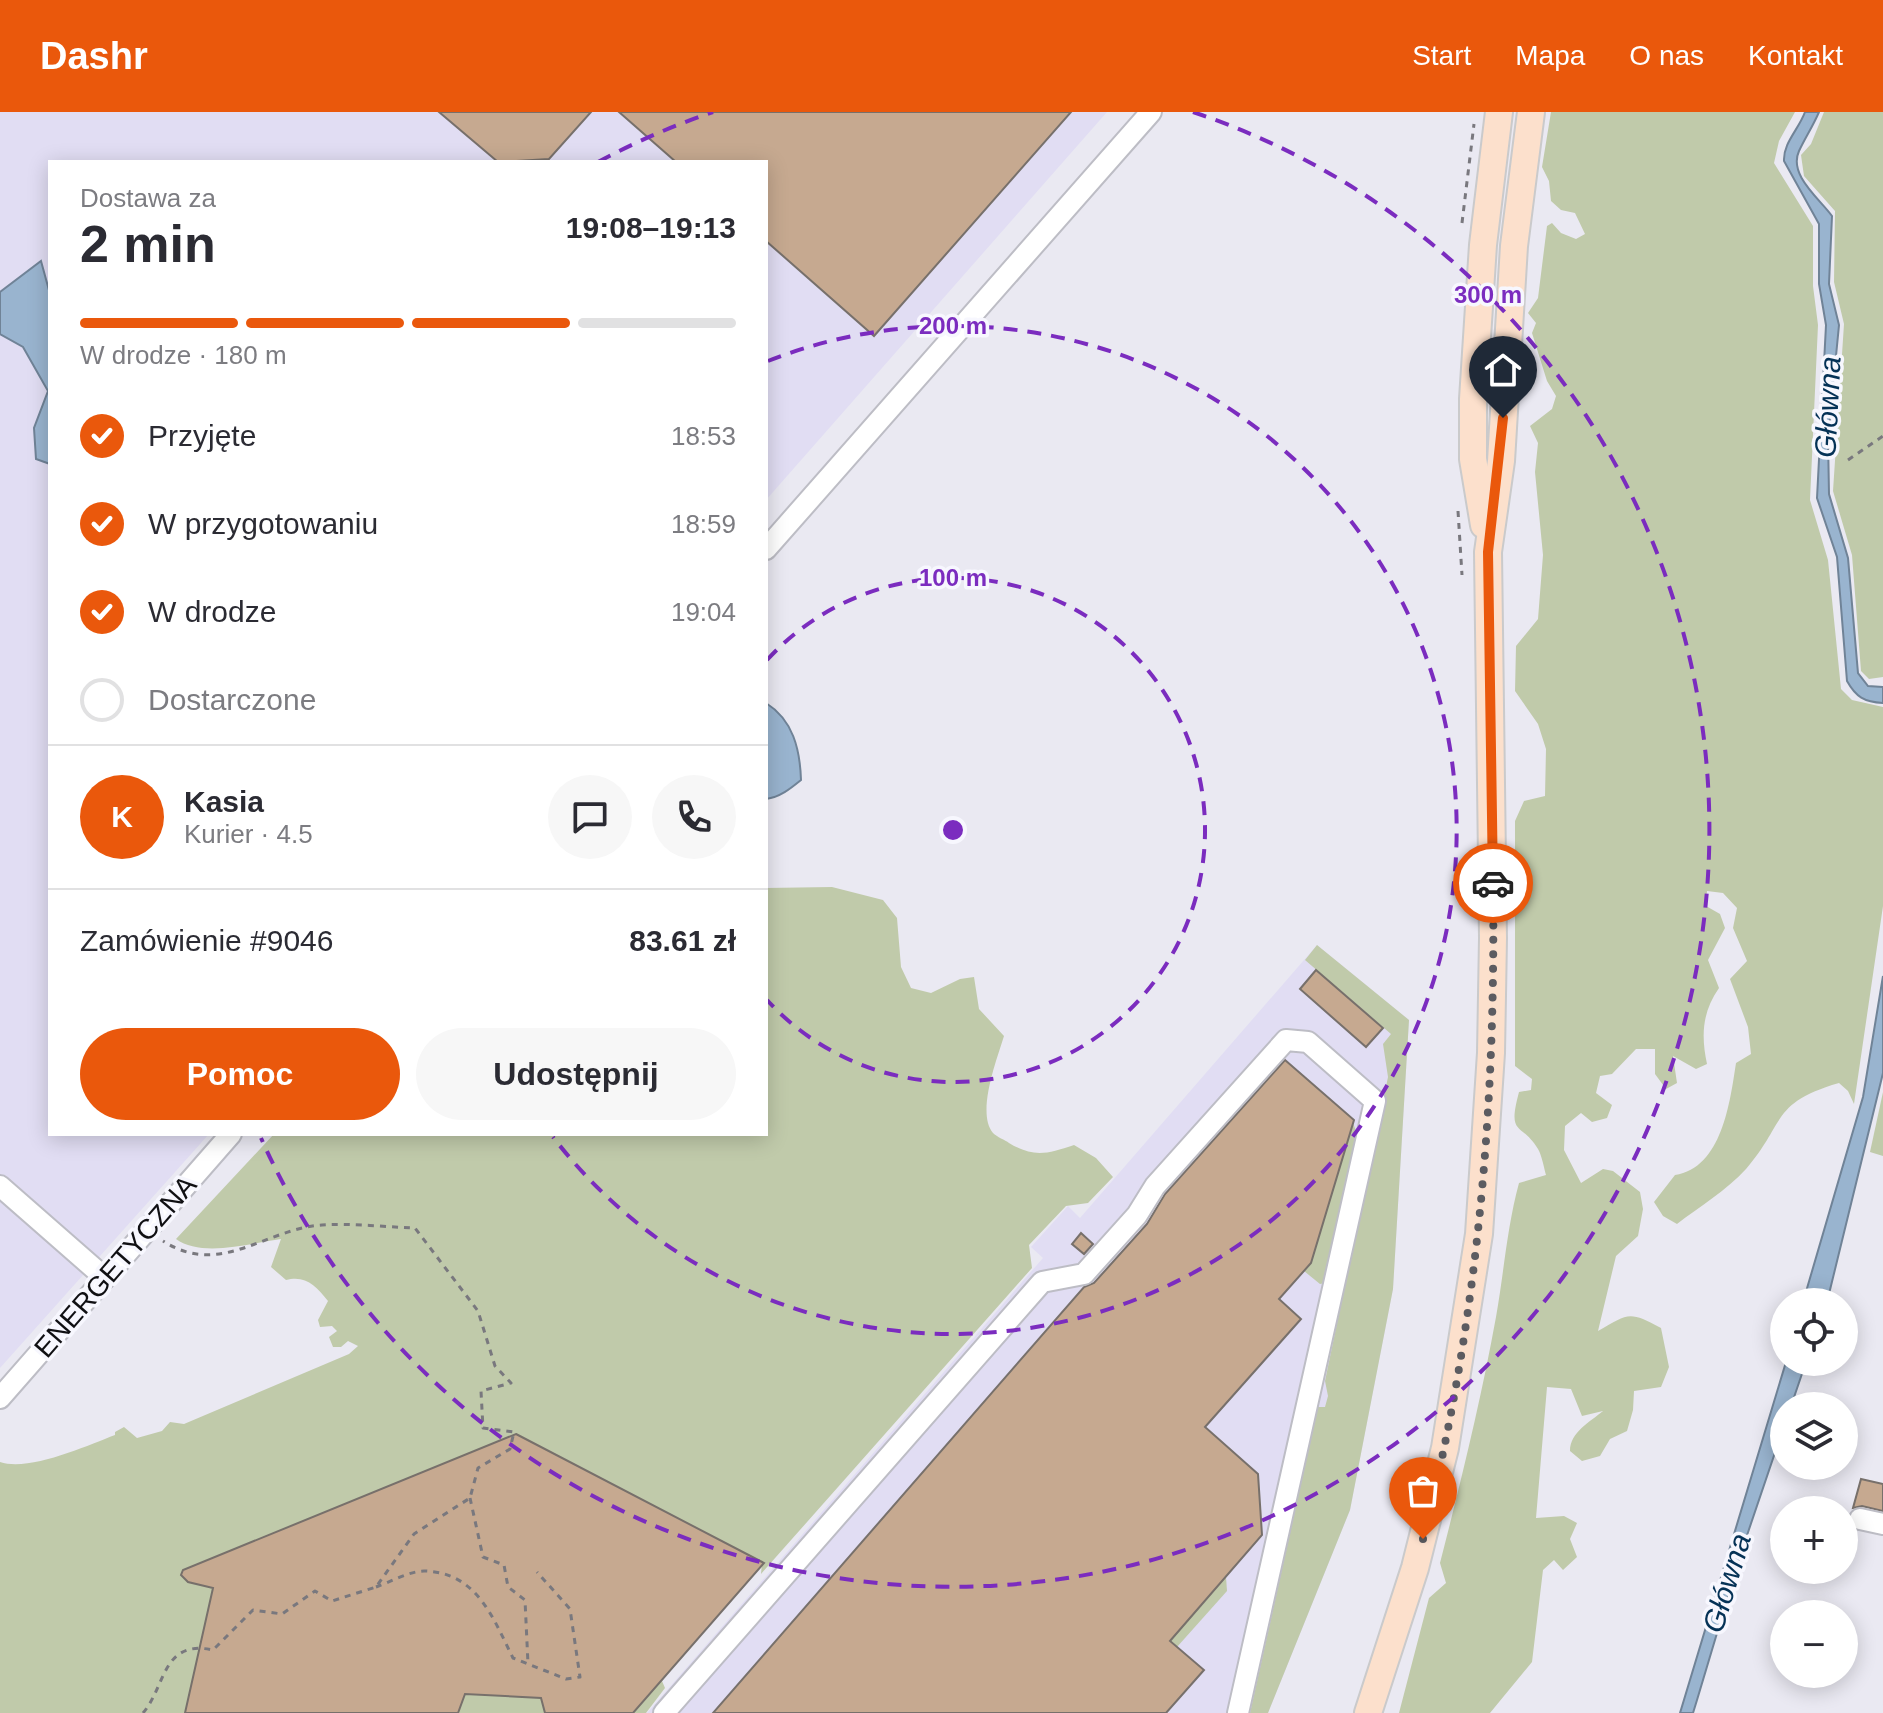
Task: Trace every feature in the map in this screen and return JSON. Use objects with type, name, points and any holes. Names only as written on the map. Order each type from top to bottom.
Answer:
[{"type":"main road","points":[[1368,1713],[1415,1568],[1445,1448],[1479,1234],[1491,1053],[1493,938],[1488,552],[1473,459],[1472,429],[1480,276],[1499,112]]},
{"type":"main road","points":[[1488,552],[1501,461],[1512,277],[1529,115]]},
{"type":"street","points":[[768,547],[1151,112]]},
{"type":"street","points":[[664,1713],[1042,1282],[1084,1274],[1137,1215],[1165,1175],[1286,1040],[1308,1042],[1375,1101],[1238,1713]]},
{"type":"street","name":"ENERGETYCZNA","points":[[0,1398],[229,1136]]},
{"type":"street","points":[[0,1186],[105,1278]]},
{"type":"street","points":[[1860,1519],[1883,1524]]},
{"type":"path","points":[[1848,460],[1883,436]]},
{"type":"path","points":[[148,1229],[180,1252],[201,1258],[320,1225],[415,1228],[478,1311],[495,1366],[511,1383],[481,1391],[483,1428],[514,1432],[510,1449],[478,1468],[470,1498],[483,1557],[504,1565],[508,1587],[525,1600],[528,1664]]},
{"type":"path","points":[[376,1587],[414,1534],[470,1498]]},
{"type":"path","points":[[143,1713],[168,1661],[198,1647],[213,1650],[253,1610],[282,1614],[315,1591],[332,1601],[422,1571],[452,1577],[482,1597],[513,1658],[566,1679],[580,1677],[570,1609],[537,1572]]},
{"type":"shaded area","points":[[0,112],[1107,112],[768,498],[768,160],[48,160],[48,1136],[207,1136],[0,1368]]},
{"type":"shaded area","points":[[1317,945],[1409,1020],[1393,1289],[1350,1510],[1268,1713],[647,1713],[1043,1258],[1031,1247],[1068,1206],[1080,1218]]},
{"type":"green space","points":[[1551,112],[1795,112],[1779,141],[1774,163],[1813,226],[1813,286],[1818,325],[1810,500],[1828,560],[1841,689],[1852,700],[1883,707],[1883,906],[1854,1104],[1848,1091],[1839,1083],[1801,1098],[1782,1116],[1759,1153],[1730,1184],[1677,1224],[1663,1216],[1654,1202],[1675,1175],[1691,1170],[1704,1160],[1713,1147],[1731,1096],[1736,1063],[1751,1054],[1748,1027],[1730,979],[1747,961],[1733,928],[1737,908],[1723,893],[1707,891],[1706,906],[1720,914],[1725,928],[1708,960],[1719,988],[1704,1024],[1707,1064],[1696,1069],[1673,1056],[1677,1083],[1666,1089],[1655,1074],[1655,1049],[1636,1049],[1612,1074],[1600,1076],[1596,1093],[1612,1105],[1607,1118],[1592,1122],[1581,1113],[1565,1126],[1564,1150],[1581,1183],[1603,1169],[1613,1171],[1640,1192],[1643,1209],[1638,1236],[1616,1256],[1598,1331],[1628,1316],[1650,1322],[1661,1328],[1669,1367],[1661,1387],[1634,1391],[1627,1431],[1610,1439],[1600,1456],[1582,1461],[1570,1451],[1573,1438],[1603,1411],[1582,1416],[1571,1389],[1547,1387],[1536,1518],[1564,1516],[1577,1523],[1570,1539],[1577,1557],[1563,1570],[1554,1560],[1543,1570],[1532,1662],[1490,1713],[1399,1713],[1429,1598],[1446,1583],[1440,1563],[1484,1379],[1519,1183],[1546,1175],[1538,1149],[1515,1122],[1519,1092],[1531,1090],[1532,1079],[1515,1066],[1515,821],[1524,801],[1545,796],[1546,749],[1538,724],[1515,691],[1516,646],[1538,619],[1543,555],[1535,472],[1538,443],[1530,426],[1552,409],[1556,396],[1547,381],[1532,333],[1536,323],[1528,313],[1538,298],[1547,226],[1552,223],[1561,233],[1576,239],[1585,234],[1575,213],[1561,210],[1551,201],[1549,181],[1542,167]]},
{"type":"green space","points":[[1824,112],[1883,112],[1883,677],[1869,679],[1861,671],[1852,555],[1833,491],[1844,324],[1834,282],[1835,211],[1804,176],[1801,155],[1811,144]]},
{"type":"green space","points":[[832,887],[883,900],[897,918],[901,967],[911,988],[931,993],[960,979],[974,977],[979,1009],[1004,1036],[987,1100],[988,1124],[993,1133],[1033,1153],[1074,1145],[1096,1158],[1113,1177],[1088,1203],[1066,1206],[1029,1245],[1032,1268],[761,1574],[762,1563],[676,1660],[662,1681],[665,1688],[646,1713],[0,1713],[0,1462],[26,1464],[41,1461],[115,1435],[124,1427],[137,1438],[162,1431],[170,1422],[184,1424],[349,1354],[358,1346],[348,1341],[341,1347],[333,1347],[329,1337],[337,1331],[332,1326],[320,1327],[318,1320],[328,1301],[310,1283],[299,1279],[286,1280],[271,1267],[281,1239],[241,1246],[199,1248],[176,1239],[272,1136],[768,1136],[768,888]]},
{"type":"green space","points":[[1317,945],[1409,1020],[1393,1289],[1350,1510],[1268,1713],[1250,1713],[1318,1407],[1325,1407],[1328,1396],[1325,1381],[1388,1077],[1383,1044],[1391,1034],[1305,960]]},
{"type":"green space","points":[[1883,1092],[1883,1156],[1870,1152]]},
{"type":"green space","points":[[1353,1123],[1358,1136],[1325,1283],[1320,1284],[1304,1271],[1311,1263]]},
{"type":"green space","points":[[1226,1577],[1227,1591],[1177,1647],[1170,1641]]},
{"type":"water","name":"Główna","points":[[1805,112],[1819,112],[1799,151],[1798,169],[1801,178],[1832,216],[1829,284],[1839,325],[1828,438],[1829,494],[1848,558],[1858,673],[1868,686],[1883,687],[1883,703],[1861,698],[1847,681],[1837,557],[1817,498],[1826,325],[1819,284],[1819,224],[1784,161],[1786,148]]},
{"type":"water","points":[[41,261],[48,287],[48,391],[23,347],[0,334],[0,292]]},
{"type":"water","points":[[48,391],[48,463],[36,459],[34,428]]},
{"type":"water","points":[[768,705],[789,727],[799,757],[801,780],[768,798]]},
{"type":"water","points":[[1883,976],[1883,1073],[1830,1288],[1807,1288],[1863,1097]]},
{"type":"water","points":[[1782,1376],[1801,1376],[1796,1392],[1777,1392]]},
{"type":"water","name":"Główna","points":[[1770,1415],[1770,1467],[1693,1713],[1680,1713]]},
{"type":"building","points":[[439,112],[591,112],[549,159],[496,160]]},
{"type":"building","points":[[619,112],[1071,112],[874,336],[768,243],[768,160],[674,160]]},
{"type":"building","points":[[1316,970],[1383,1028],[1366,1047],[1300,989]]},
{"type":"building","points":[[1285,1060],[1354,1120],[1311,1263],[1279,1299],[1301,1319],[1205,1427],[1258,1474],[1262,1535],[1170,1641],[1204,1670],[1166,1713],[713,1713],[1084,1287],[1094,1283],[1147,1224],[1165,1194]]},
{"type":"building","points":[[1081,1233],[1093,1244],[1084,1254],[1072,1244]]},
{"type":"building","points":[[516,1434],[764,1563],[633,1713],[545,1713],[541,1698],[465,1694],[458,1713],[185,1713],[213,1588],[188,1582],[181,1575],[183,1570]]},
{"type":"building","points":[[1861,1479],[1883,1484],[1883,1511],[1858,1507],[1856,1496]]},
{"type":"way so far","points":[[1423,1539],[1457,1386],[1479,1234],[1491,1053],[1493,883]]},
{"type":"route","points":[[1493,883],[1488,552],[1501,461],[1503,418]]}]
